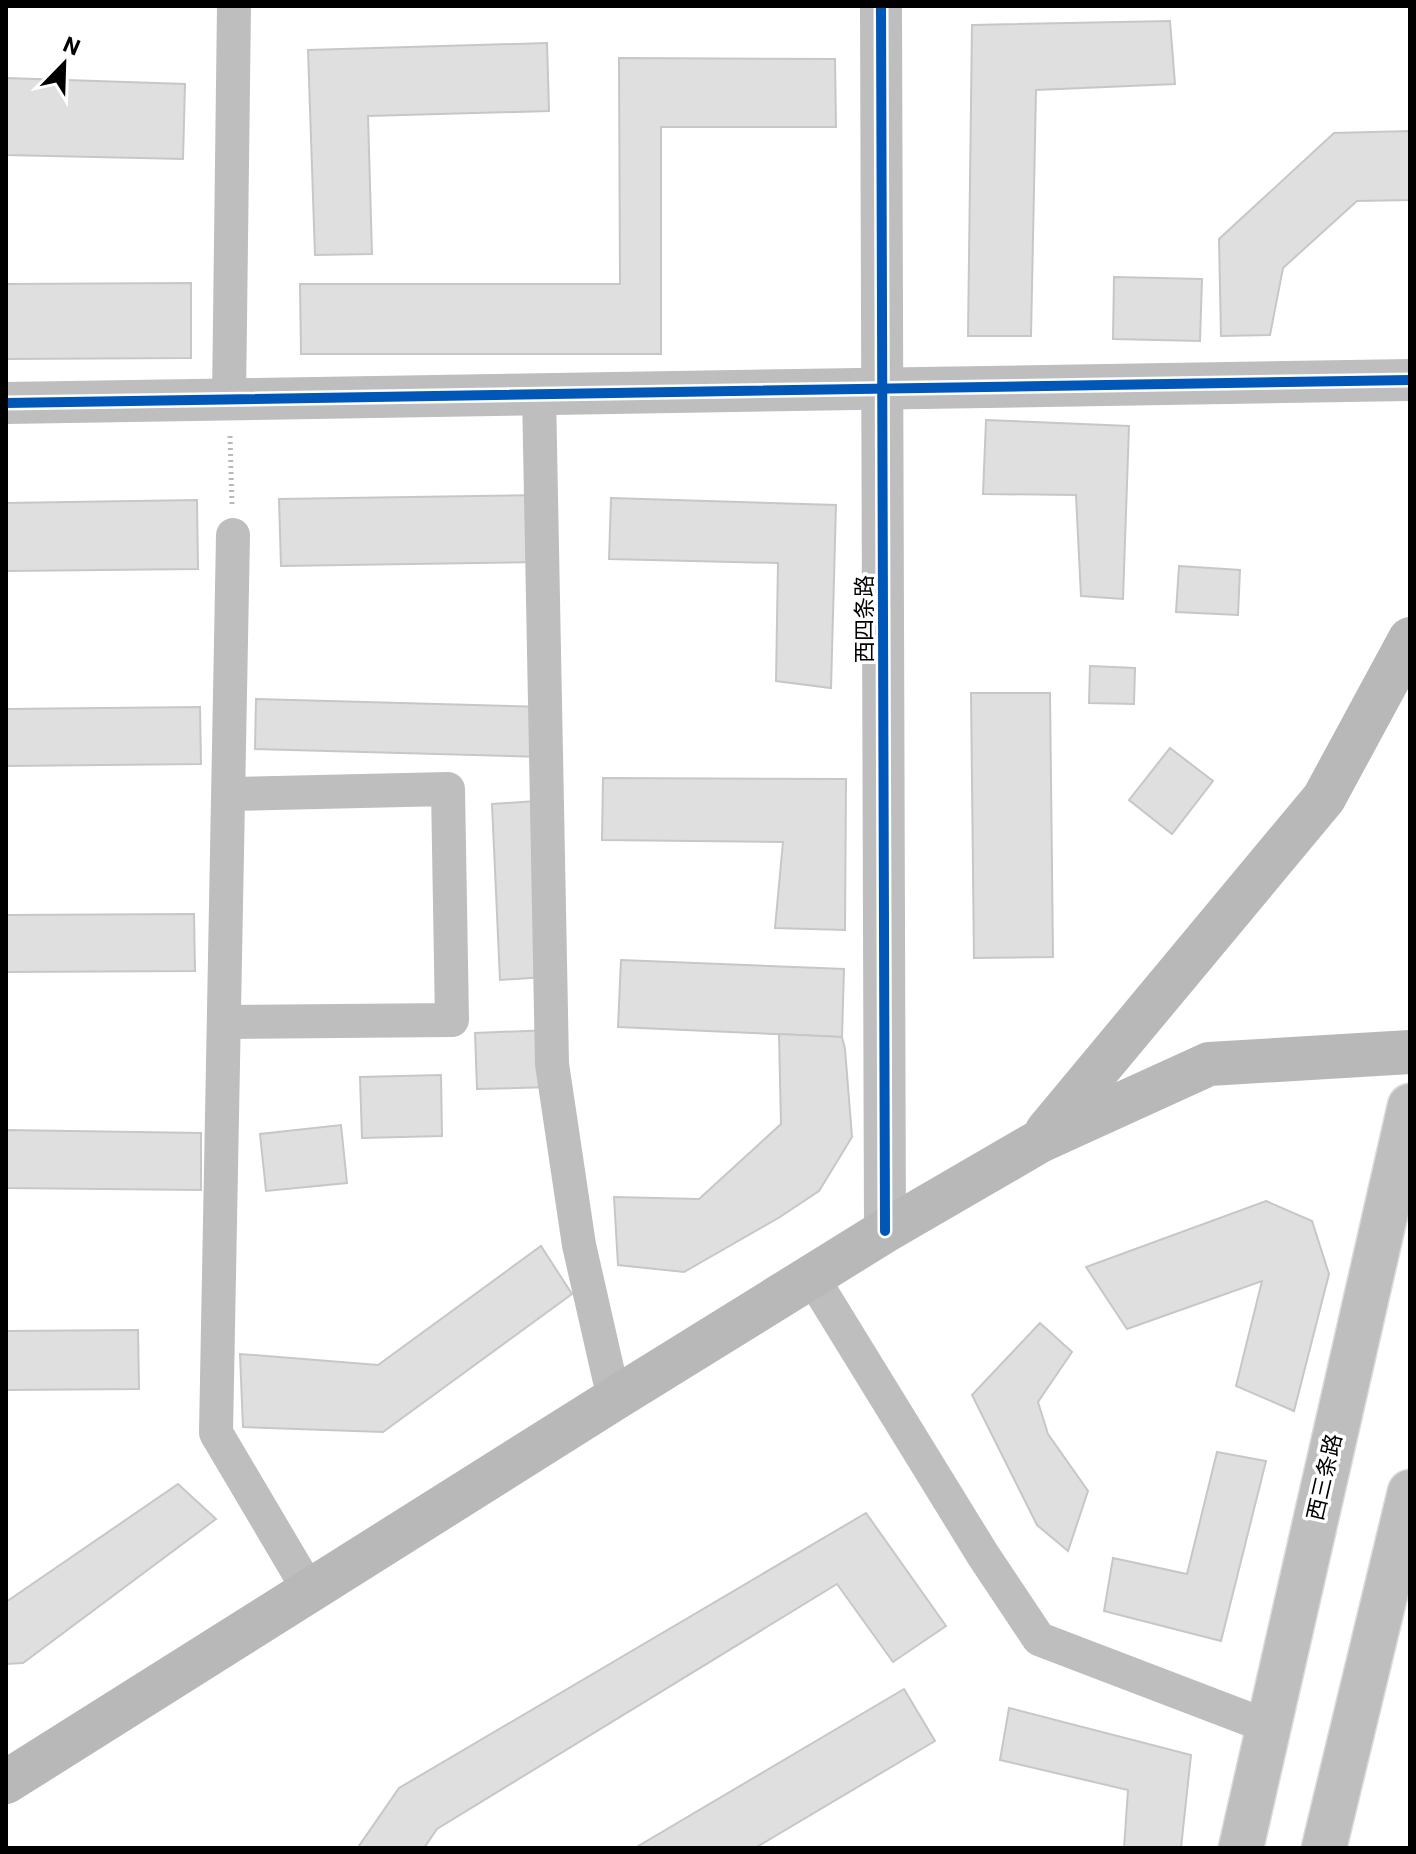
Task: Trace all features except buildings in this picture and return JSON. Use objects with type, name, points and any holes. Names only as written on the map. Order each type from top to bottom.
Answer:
[{"type":"main road","points":[[1040,1141],[1324,798],[1410,639]]},
{"type":"main road","points":[[6,1782],[885,1231],[1040,1141],[1209,1064],[1410,1052]]},
{"type":"main road","name":"西三条路","points":[[1241,1848],[1410,1106]]},
{"type":"main road","points":[[1324,1848],[1410,1492]]},
{"type":"street","points":[[229,399],[234,6]]},
{"type":"street","name":"西四条路","points":[[881,6],[885,1231]]},
{"type":"street","points":[[6,403],[1410,380]]},
{"type":"street","points":[[539,393],[552,1064],[579,1245],[614,1399]]},
{"type":"street","points":[[233,535],[216,1433],[310,1592]]},
{"type":"street","points":[[224,1022],[452,1020],[448,789],[229,794]]},
{"type":"street","points":[[812,1277],[983,1555],[1039,1639],[1267,1726]]},
{"type":"path","points":[[229,399],[233,535]]},
{"type":"cycle path","points":[[881,6],[885,1231]]},
{"type":"cycle path","points":[[6,403],[1410,380]]}]
